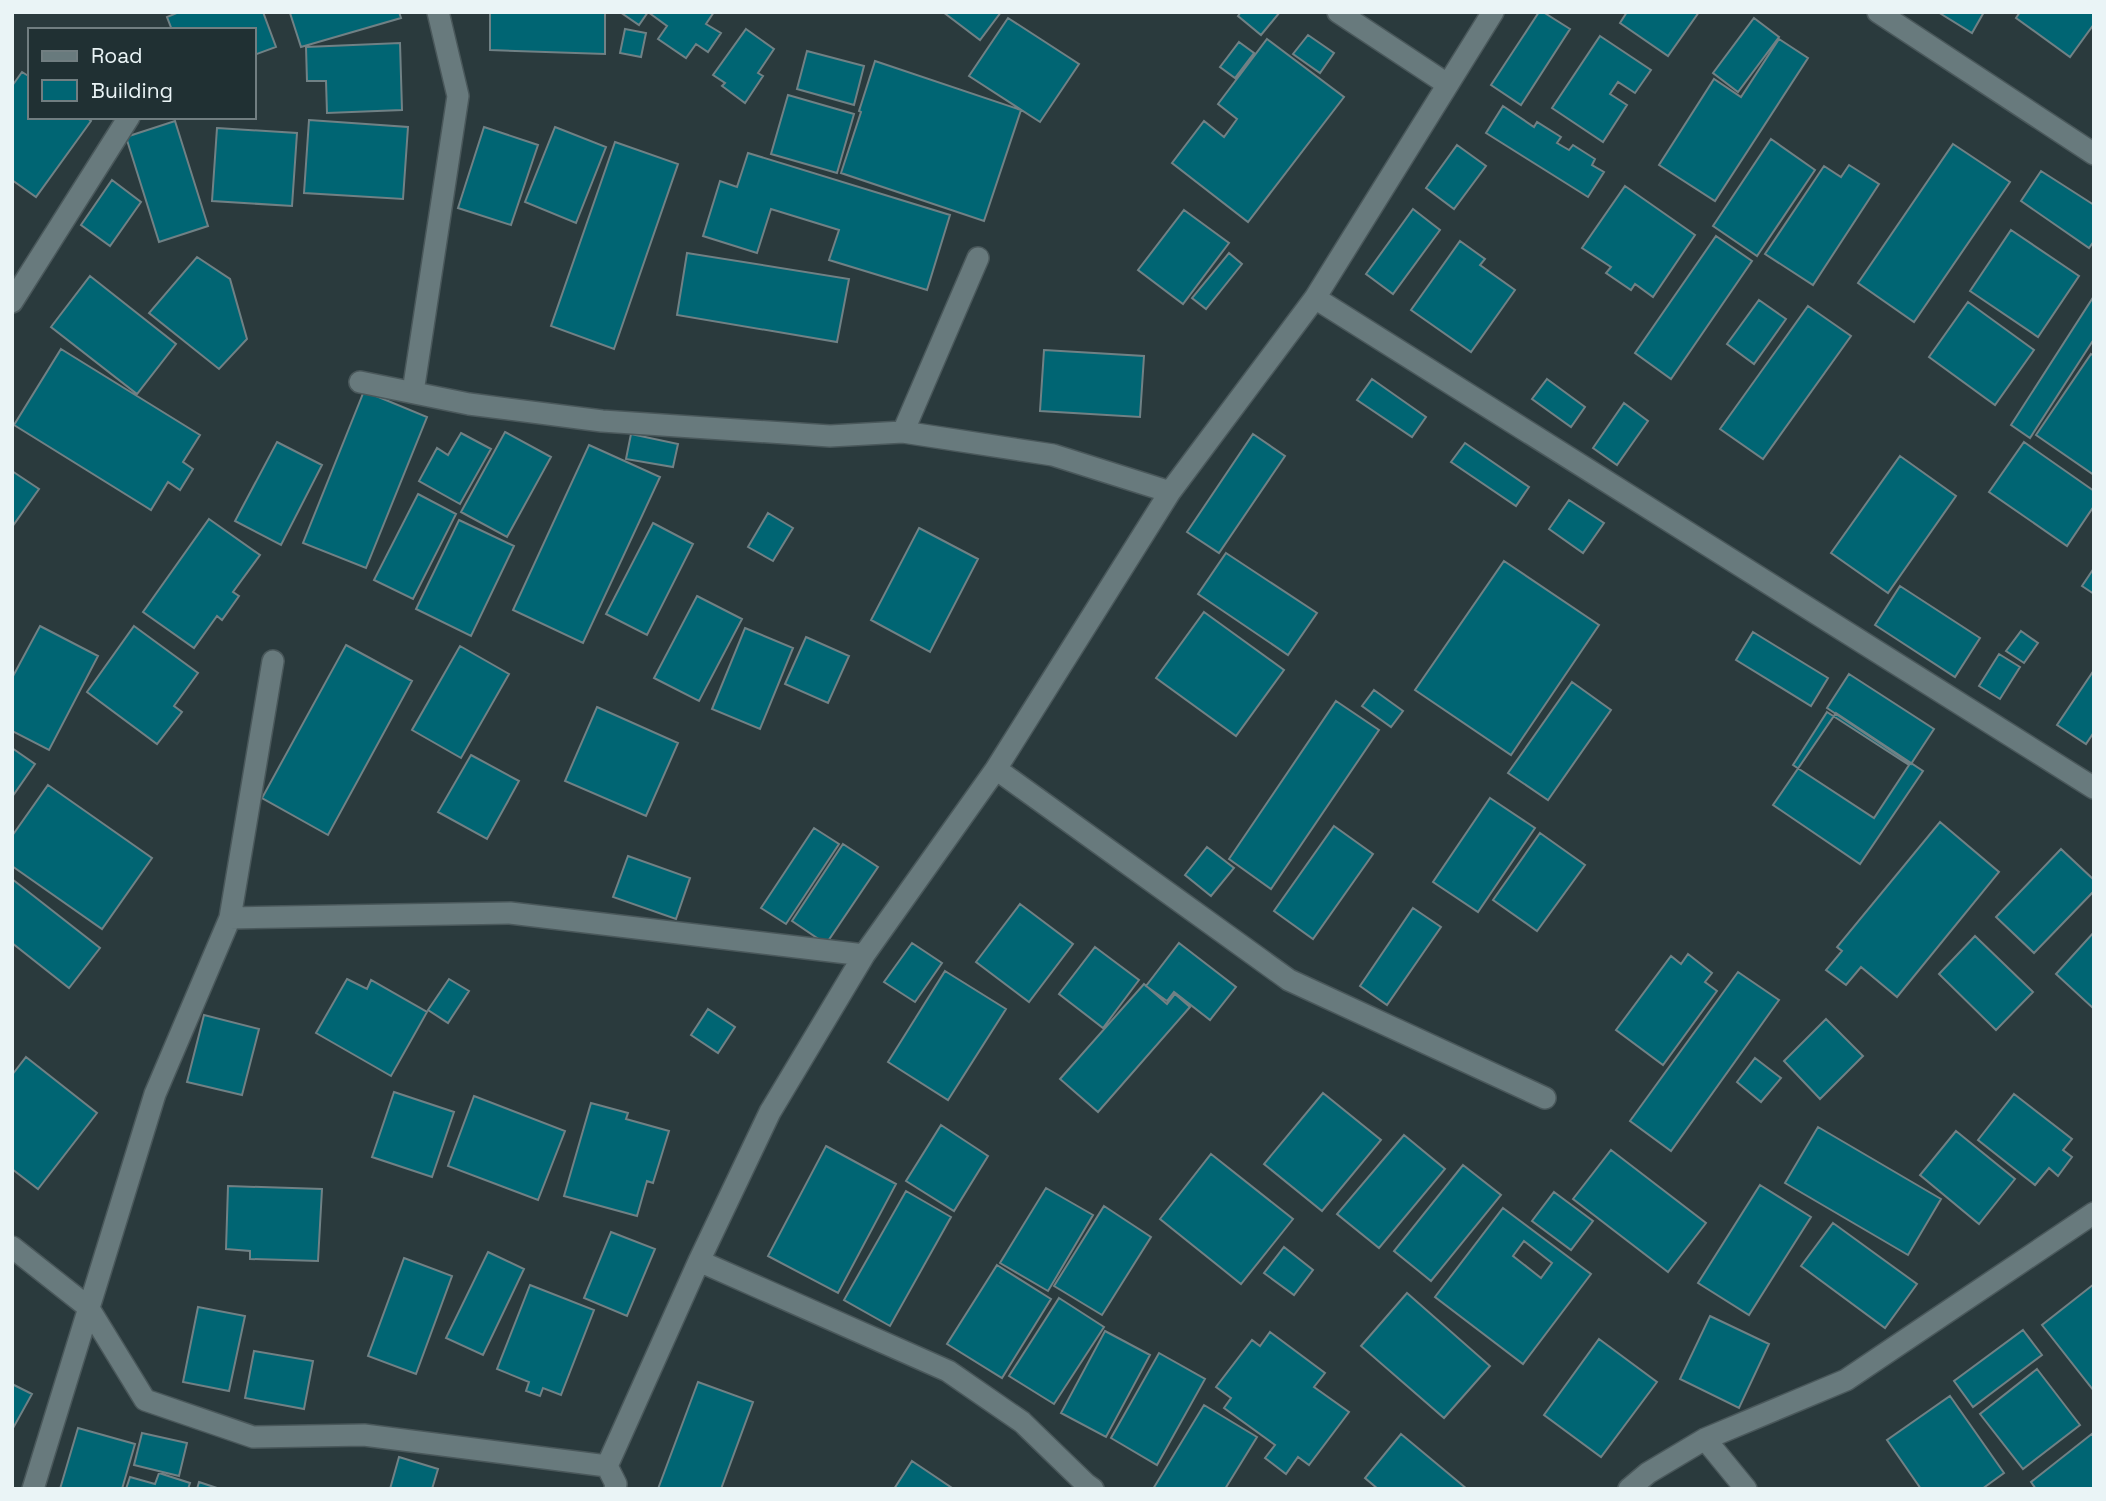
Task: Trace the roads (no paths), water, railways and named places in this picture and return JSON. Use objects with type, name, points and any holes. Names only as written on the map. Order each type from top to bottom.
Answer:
[{"type":"street","points":[[413,392],[458,96],[438,12]]},
{"type":"street","points":[[1338,12],[1447,84]]},
{"type":"street","points":[[607,1466],[699,1261],[770,1112],[864,955],[996,769],[1170,492],[1315,298],[1493,12]]},
{"type":"street","points":[[1878,12],[2094,154]]},
{"type":"street","points":[[12,302],[128,119]]},
{"type":"street","points":[[903,432],[978,258]]},
{"type":"street","points":[[1315,298],[2094,788]]},
{"type":"street","points":[[360,382],[469,404],[602,421],[830,436],[903,432],[1053,455],[1170,492]]},
{"type":"street","points":[[33,1489],[155,1094],[230,918],[273,661]]},
{"type":"street","points":[[996,769],[1289,980],[1545,1098]]},
{"type":"street","points":[[230,918],[510,913],[864,955]]},
{"type":"street","points":[[1629,1489],[1648,1473],[1705,1439],[1846,1380],[2094,1213]]},
{"type":"street","points":[[12,1247],[88,1307],[145,1400],[253,1437],[364,1435],[607,1466]]},
{"type":"street","points":[[699,1261],[948,1371],[1022,1422],[1093,1489]]},
{"type":"street","points":[[1705,1439],[1746,1489]]},
{"type":"street","points":[[607,1466],[616,1484],[615,1489]]}]
